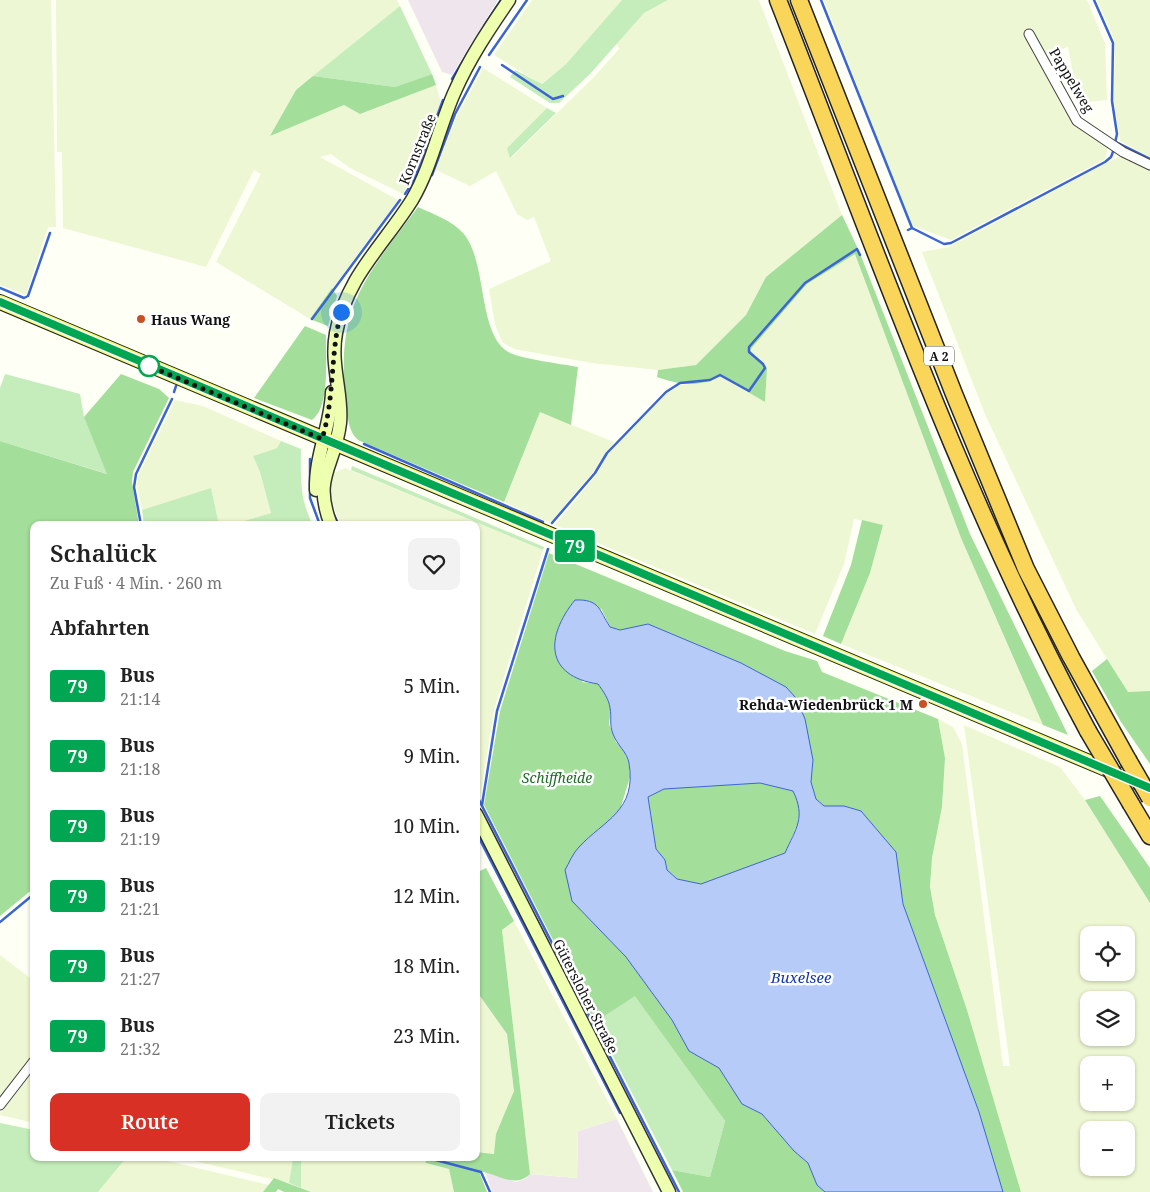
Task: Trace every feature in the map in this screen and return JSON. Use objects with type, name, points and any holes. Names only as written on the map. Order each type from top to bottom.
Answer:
[{"type":"highway","name":"A 2","points":[[778,0],[965,478],[1014,587],[1088,731],[1150,836]]},
{"type":"highway","name":"A 2","points":[[799,0],[954,394],[1026,569],[1071,658],[1150,798]]},
{"type":"main road","name":"Kornstraße","points":[[322,439],[331,403],[336,333],[345,298],[360,270],[411,200],[428,165],[455,91],[509,0]]},
{"type":"main road","points":[[0,302],[1150,788]]},
{"type":"main road","name":"Kornstraße","points":[[334,362],[340,422],[335,444]]},
{"type":"main road","points":[[322,439],[316,469],[316,489],[320,510],[327,521]]},
{"type":"main road","points":[[329,521],[325,508],[323,488],[325,471],[335,444]]},
{"type":"main road","name":"Gütersloher Straße","points":[[480,822],[669,1192]]},
{"type":"street","name":"Pappelweg","points":[[1029,34],[1078,120],[1123,152],[1150,165]]},
{"type":"street","points":[[0,1105],[30,1066]]},
{"type":"shaded area","points":[[408,0],[498,0],[452,75],[442,72]]},
{"type":"shaded area","points":[[617,1119],[653,1192],[492,1192],[485,1172],[516,1182],[525,1179],[530,1174],[577,1178],[578,1131]]},
{"type":"green space","points":[[0,0],[51,0],[56,227],[48,227],[26,295],[0,285]]},
{"type":"green space","points":[[56,0],[397,0],[400,6],[296,90],[271,135],[344,105],[360,114],[436,85],[441,102],[419,162],[403,194],[350,168],[331,154],[320,157],[398,200],[310,319],[216,262],[261,174],[254,170],[206,267],[63,228],[62,152],[57,152]]},
{"type":"green space","points":[[532,0],[622,0],[566,64],[541,84],[494,55]]},
{"type":"green space","points":[[622,0],[668,0],[644,13],[590,74],[559,103],[550,103],[510,77],[515,70],[542,84],[566,64]]},
{"type":"green space","points":[[668,0],[759,0],[842,215],[766,277],[746,315],[696,365],[658,370],[592,363],[514,349],[502,342],[495,324],[489,289],[551,261],[534,217],[527,220],[517,214],[496,171],[470,186],[436,170],[456,118],[483,68],[547,108],[507,148],[511,158],[594,77],[619,49],[617,43],[644,13]]},
{"type":"green space","points":[[824,0],[1087,0],[1105,43],[1107,100],[1079,103],[1068,47],[1045,55],[1075,123],[1108,147],[1105,159],[951,240],[911,225]]},
{"type":"green space","points":[[1097,0],[1150,0],[1150,157],[1120,141],[1114,101],[1115,41]]},
{"type":"green space","points":[[400,6],[432,74],[395,87],[313,76]]},
{"type":"green space","points":[[432,74],[436,85],[360,114],[344,105],[270,136],[296,90],[313,76],[395,87]]},
{"type":"green space","points":[[547,108],[556,113],[510,158],[507,148]]},
{"type":"green space","points":[[1122,155],[1150,169],[1150,691],[1128,693],[1076,609],[985,414],[922,252],[949,247]]},
{"type":"green space","points":[[418,207],[459,229],[472,247],[487,316],[492,331],[500,344],[510,353],[516,355],[578,367],[571,425],[540,412],[504,502],[360,441],[350,428],[344,368],[345,340],[350,317],[358,295],[369,274]]},
{"type":"green space","points":[[842,215],[859,251],[970,534],[1068,735],[1043,725],[961,538],[855,254],[807,284],[750,350],[767,368],[765,402],[721,376],[696,384],[673,382],[657,377],[658,370],[696,365],[746,315],[766,277]]},
{"type":"green space","points":[[855,253],[961,538],[1043,725],[841,644],[870,573],[883,525],[854,519],[844,564],[815,634],[555,525],[597,474],[608,454],[667,393],[680,385],[711,381],[721,376],[765,402],[767,368],[750,350],[807,284]]},
{"type":"green space","points":[[332,288],[337,296],[328,326],[310,319]]},
{"type":"green space","points":[[305,326],[326,335],[325,393],[318,413],[312,420],[254,398]]},
{"type":"green space","points":[[5,374],[80,394],[84,417],[108,474],[0,441],[0,388]]},
{"type":"green space","points":[[121,374],[159,389],[169,398],[133,472],[132,482],[138,521],[30,521],[30,891],[0,916],[0,441],[107,474],[84,417]]},
{"type":"green space","points":[[175,400],[203,406],[281,441],[277,448],[253,456],[260,472],[271,513],[244,521],[218,521],[211,489],[142,510],[137,485],[139,474]]},
{"type":"green space","points":[[540,412],[614,442],[594,471],[550,523],[504,502]]},
{"type":"green space","points":[[281,441],[301,449],[303,497],[311,521],[244,521],[271,513],[260,472],[253,456],[277,448]]},
{"type":"green space","points":[[352,466],[544,547],[543,550],[480,524],[480,521],[473,521],[351,470]]},
{"type":"green space","points":[[345,468],[473,521],[339,521],[332,502],[331,484],[334,473]]},
{"type":"green space","points":[[211,488],[218,521],[143,521],[142,510]]},
{"type":"green space","points":[[862,520],[883,525],[870,573],[841,644],[823,636],[851,565]]},
{"type":"green space","points":[[480,524],[543,550],[494,710],[480,799]]},
{"type":"green space","name":"Schiffheide","points":[[549,553],[785,651],[817,661],[822,672],[938,719],[945,758],[942,807],[932,858],[930,887],[935,915],[967,1010],[1021,1192],[1003,1192],[979,1112],[903,904],[896,852],[861,811],[844,806],[824,806],[816,799],[811,782],[813,760],[786,687],[741,663],[648,624],[620,630],[610,627],[601,608],[582,682],[598,684],[606,695],[611,708],[609,724],[616,742],[622,748],[629,762],[630,777],[619,813],[578,848],[572,901],[626,957],[672,1020],[689,1051],[719,1068],[742,1104],[762,1114],[794,1151],[808,1163],[817,1184],[825,1192],[683,1192],[672,1170],[710,1177],[725,1121],[635,996],[595,1022],[484,805],[500,711]]},
{"type":"green space","points":[[1107,659],[1128,692],[1150,691],[1150,764],[1121,722],[1092,671]]},
{"type":"green space","points":[[938,719],[953,727],[962,744],[1003,1066],[1010,1066],[964,725],[1060,767],[1085,800],[1150,903],[1150,1192],[1021,1192],[967,1010],[935,915],[930,887],[932,858],[942,807],[945,758]]},
{"type":"green space","points":[[760,783],[793,791],[800,807],[798,823],[785,853],[701,884],[677,879],[667,870],[665,860],[656,849],[648,797],[664,789]]},
{"type":"green space","points":[[1100,796],[1150,868],[1150,903],[1085,800]]},
{"type":"green space","points":[[486,868],[514,921],[502,930],[530,1174],[518,1180],[512,1180],[479,1171],[487,1192],[454,1192],[449,1169],[426,1163],[426,1161],[480,1161],[480,1152],[494,1154],[496,1134],[514,1091],[507,1034],[480,996],[480,871]]},
{"type":"green space","points":[[514,921],[617,1119],[578,1131],[577,1178],[530,1174],[502,930]]},
{"type":"green space","points":[[0,955],[30,978],[30,1058],[0,1096]]},
{"type":"green space","points":[[635,995],[725,1121],[710,1177],[672,1170],[595,1022]]},
{"type":"green space","points":[[480,996],[507,1034],[514,1091],[496,1134],[495,1154],[480,1152]]},
{"type":"green space","points":[[30,1075],[30,1122],[0,1115]]},
{"type":"green space","points":[[0,1123],[30,1129],[30,1161],[124,1161],[98,1192],[0,1192]]},
{"type":"green space","points":[[124,1161],[168,1161],[269,1185],[263,1192],[98,1192]]},
{"type":"green space","points":[[194,1161],[293,1161],[289,1183]]},
{"type":"green space","points":[[293,1161],[301,1161],[301,1188],[289,1183]]},
{"type":"green space","points":[[301,1161],[426,1161],[426,1163],[449,1169],[454,1192],[311,1192],[301,1188]]},
{"type":"green space","points":[[274,1178],[311,1192],[284,1192],[278,1189],[276,1192],[263,1192]]},
{"type":"water","name":"Buxelsee","points":[[575,600],[589,601],[598,607],[610,627],[620,630],[648,624],[741,663],[786,687],[796,698],[805,719],[813,760],[811,782],[816,799],[824,806],[844,806],[861,811],[896,852],[903,904],[979,1112],[1003,1192],[825,1192],[817,1185],[808,1163],[794,1151],[762,1114],[742,1104],[719,1068],[689,1051],[672,1020],[626,957],[572,901],[565,870],[577,849],[608,821],[623,804],[628,793],[630,779],[628,759],[613,734],[611,712],[604,692],[598,684],[581,680],[568,673],[560,664],[555,653],[558,628]],"holes":[[[760,783],[793,791],[797,800],[799,816],[796,830],[785,853],[701,884],[677,879],[667,870],[665,860],[656,849],[648,797],[664,789]]]},
{"type":"waterway","points":[[484,26],[501,0]]},
{"type":"waterway","points":[[489,55],[527,0]]},
{"type":"waterway","points":[[821,0],[912,228]]},
{"type":"waterway","points":[[1094,0],[1113,43],[1112,101],[1117,134],[1115,143]]},
{"type":"waterway","points":[[452,79],[472,46]]},
{"type":"waterway","points":[[502,65],[553,99],[563,96]]},
{"type":"waterway","points":[[432,175],[455,114],[480,67]]},
{"type":"waterway","points":[[405,194],[413,182],[443,100]]},
{"type":"waterway","points":[[1116,142],[1150,159]]},
{"type":"waterway","points":[[908,230],[912,228],[944,244],[951,243],[1105,162],[1111,157],[1114,149]]},
{"type":"waterway","points":[[312,319],[400,200]]},
{"type":"waterway","points":[[0,288],[24,298],[28,296],[50,233]]},
{"type":"waterway","points":[[552,523],[595,473],[607,453],[666,392],[680,383],[710,380],[720,375],[749,391],[765,368],[749,352],[749,347],[805,283],[857,249],[860,255]]},
{"type":"waterway","points":[[174,392],[176,386]]},
{"type":"waterway","points":[[140,521],[134,487],[136,474],[172,399]]},
{"type":"waterway","points":[[364,444],[543,522]]},
{"type":"waterway","points":[[310,459],[310,498],[319,521]]},
{"type":"waterway","points":[[334,515],[337,521]]},
{"type":"waterway","points":[[482,805],[497,711],[548,549]]},
{"type":"waterway","points":[[480,802],[679,1192]]},
{"type":"waterway","points":[[480,840],[620,1113]]},
{"type":"waterway","points":[[0,922],[30,897]]},
{"type":"waterway","points":[[440,1161],[481,1172],[490,1192]]},
{"type":"bus line","name":"79","points":[[0,302],[353,453],[1150,788]]},
{"type":"place","name":"Haus Wang","points":[[141,319]]},
{"type":"place","name":"Rehda-Wiedenbrück 1 M","points":[[923,704]]},
{"type":"route","points":[[149,366],[147,365],[322,439],[332,395],[334,347],[341,312]]}]
